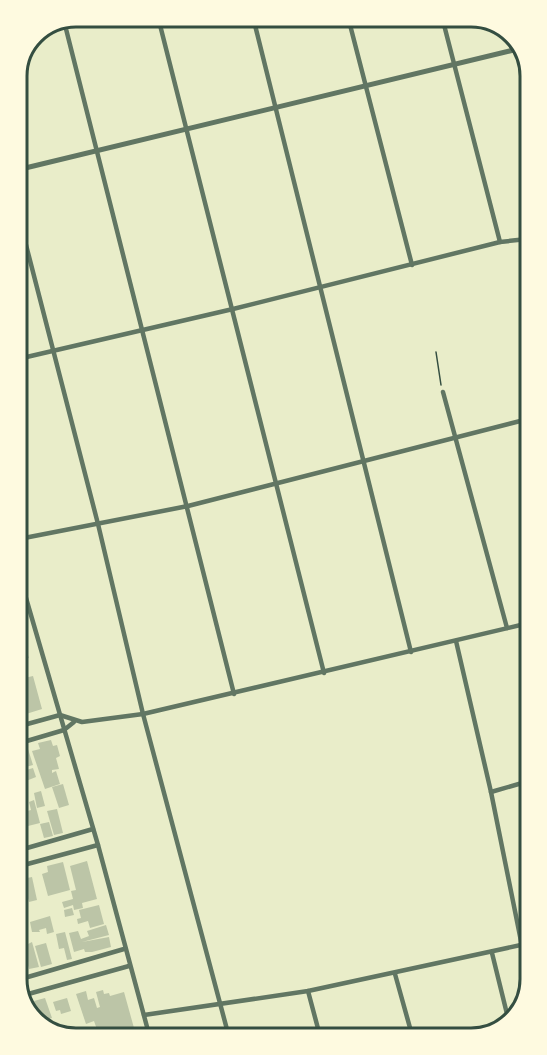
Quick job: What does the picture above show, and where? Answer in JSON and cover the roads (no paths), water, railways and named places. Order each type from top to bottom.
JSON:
[{"type":"street","points":[[161,27],[324,673]]},
{"type":"street","points":[[256,27],[411,652]]},
{"type":"street","points":[[350,27],[412,265]]},
{"type":"street","points":[[444,27],[500,242]]},
{"type":"street","points":[[66,28],[234,694]]},
{"type":"street","points":[[27,167],[512,51]]},
{"type":"street","points":[[27,357],[233,309],[500,242],[520,240]]},
{"type":"street","points":[[27,249],[98,524],[143,714],[227,1028]]},
{"type":"street","points":[[443,392],[507,628]]},
{"type":"street","points":[[27,538],[188,506],[520,421]]},
{"type":"street","points":[[27,602],[98,845],[124,949],[147,1028]]},
{"type":"street","points":[[27,740],[64,730],[74,722],[143,714],[324,673],[520,624]]},
{"type":"street","points":[[456,641],[491,792],[520,936]]},
{"type":"street","points":[[27,724],[60,715],[74,722]]},
{"type":"street","points":[[491,792],[520,784]]},
{"type":"street","points":[[27,848],[93,829]]},
{"type":"street","points":[[27,864],[98,845]]},
{"type":"street","points":[[144,1015],[308,991],[520,946]]},
{"type":"street","points":[[27,977],[124,949]]},
{"type":"street","points":[[492,953],[507,1013]]},
{"type":"street","points":[[30,994],[129,966]]},
{"type":"street","points":[[395,974],[410,1028]]},
{"type":"street","points":[[308,991],[318,1028]]}]
